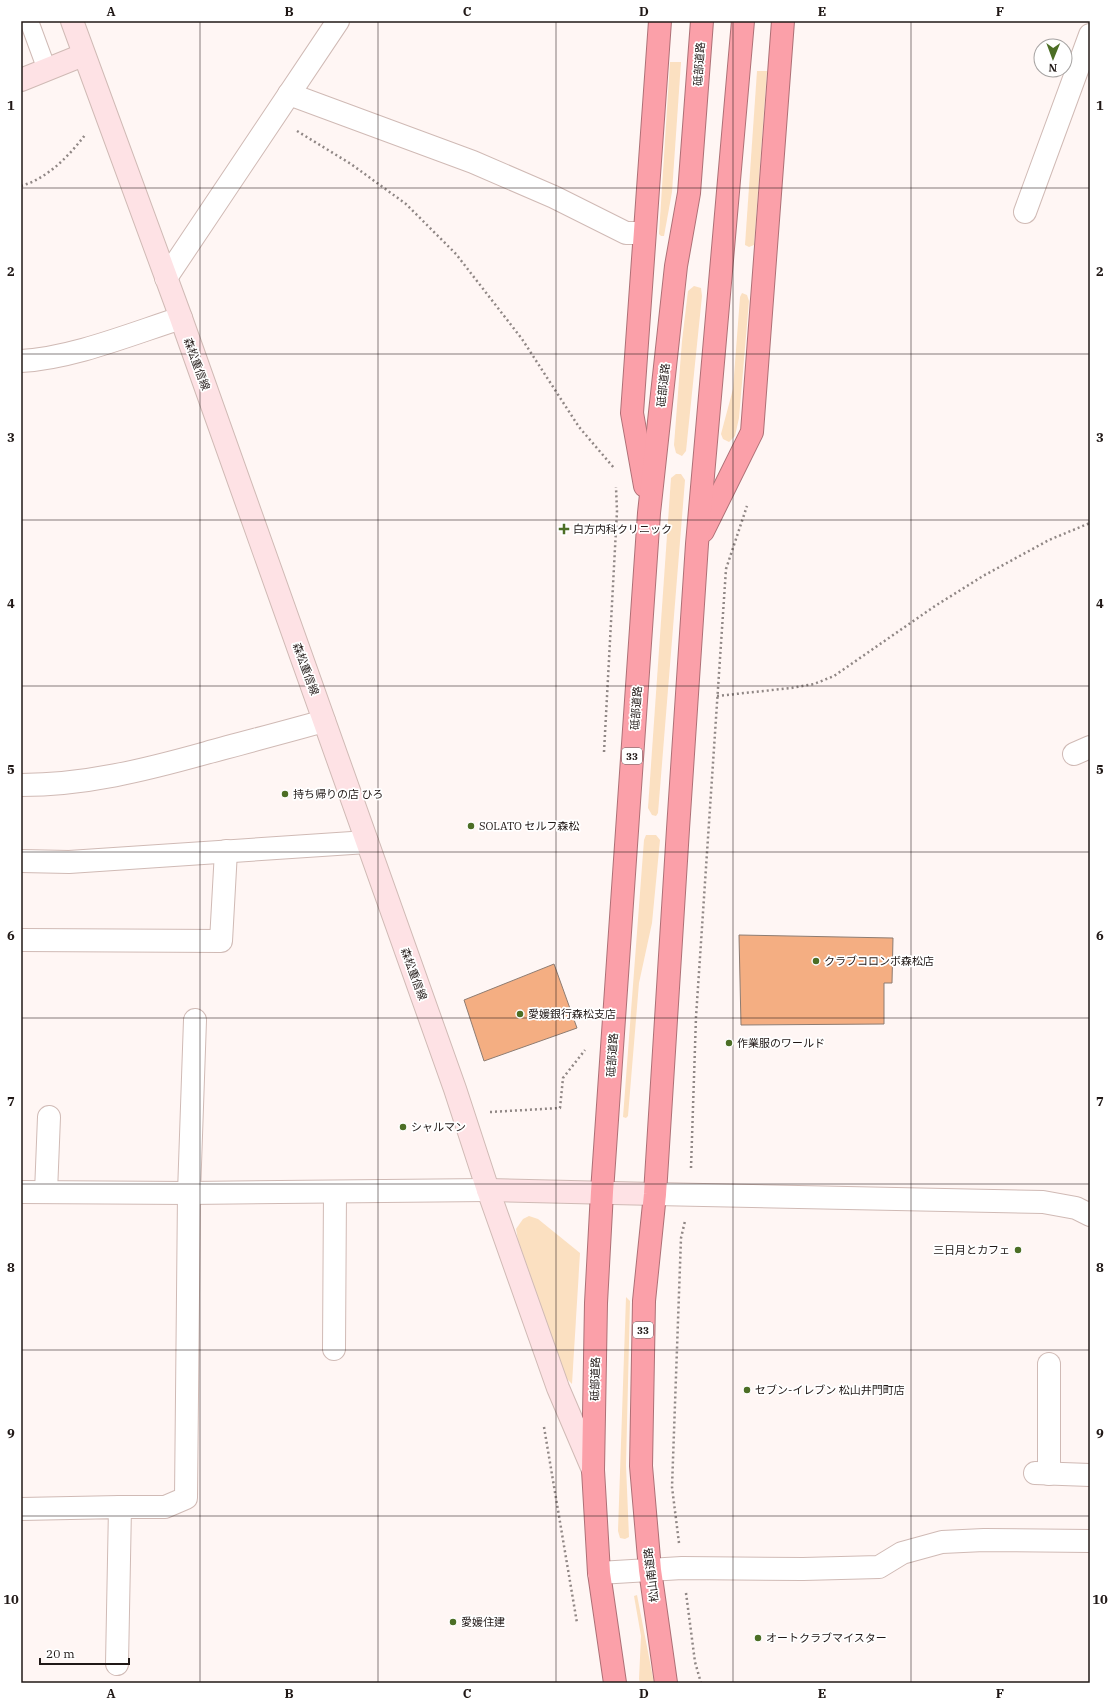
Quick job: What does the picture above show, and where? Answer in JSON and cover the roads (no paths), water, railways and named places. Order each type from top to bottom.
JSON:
[{"type":"highway","points":[[649,513],[632,413],[660,21]]},
{"type":"highway","name":"砥部道路","points":[[593,1470],[596,1303],[602,1192],[649,513],[676,266],[689,193],[702,21]]},
{"type":"highway","name":"33","points":[[655,1194],[697,544],[743,21]]},
{"type":"highway","points":[[697,544],[752,432],[783,21]]},
{"type":"highway","name":"松山南道路","points":[[655,1194],[644,1301],[641,1466],[650,1570],[666,1683]]},
{"type":"highway","name":"33","points":[[593,1470],[599,1573],[615,1683]]},
{"type":"main road","name":"森松重信線","points":[[72,21],[83,55],[181,318],[455,1088],[488,1190],[558,1388],[593,1470]]},
{"type":"main road","points":[[21,80],[83,55]]},
{"type":"main road","points":[[488,1190],[655,1194]]},
{"type":"street","points":[[166,278],[338,21]]},
{"type":"street","points":[[1025,212],[1090,35]]},
{"type":"street","points":[[289,94],[473,162],[554,197],[626,233],[644,233]]},
{"type":"street","points":[[21,361],[36,360],[67,354],[181,318]]},
{"type":"street","points":[[21,785],[47,785],[96,780],[150,768],[324,721]]},
{"type":"street","points":[[21,861],[69,862],[367,842]]},
{"type":"street","points":[[21,940],[221,941],[226,851]]},
{"type":"street","points":[[21,1509],[165,1507],[186,1498],[190,1193],[195,1020]]},
{"type":"street","points":[[46,1192],[49,1117]]},
{"type":"street","points":[[21,1192],[190,1193],[488,1190]]},
{"type":"street","points":[[334,1349],[335,1192]]},
{"type":"street","points":[[655,1194],[1044,1202],[1076,1208],[1090,1215]]},
{"type":"street","points":[[1049,1364],[1042,1474],[1090,1475]]},
{"type":"street","points":[[117,1664],[120,1507]]},
{"type":"street","points":[[599,1573],[682,1568],[803,1569],[879,1567],[902,1553],[942,1542],[984,1540],[1090,1541]]},
{"type":"lane","points":[[29,21],[47,70]]},
{"type":"place","name":"白方内科クリニック","points":[[564,529]]},
{"type":"place","name":"持ち帰りの店 ひろ","points":[[285,794]]},
{"type":"place","name":"SOLATO セルフ森松","points":[[471,826]]},
{"type":"place","name":"クラブコロンボ森松店","points":[[816,961]]},
{"type":"place","name":"愛媛銀行森松支店","points":[[520,1014]]},
{"type":"place","name":"作業服のワールド","points":[[729,1043]]},
{"type":"place","name":"シャルマン","points":[[403,1127]]},
{"type":"place","name":"三日月とカフェ","points":[[1018,1250]]},
{"type":"place","name":"セブン-イレブン 松山井門町店","points":[[747,1390]]},
{"type":"place","name":"愛媛住建","points":[[453,1622]]},
{"type":"place","name":"オートクラブマイスター","points":[[758,1638]]}]
